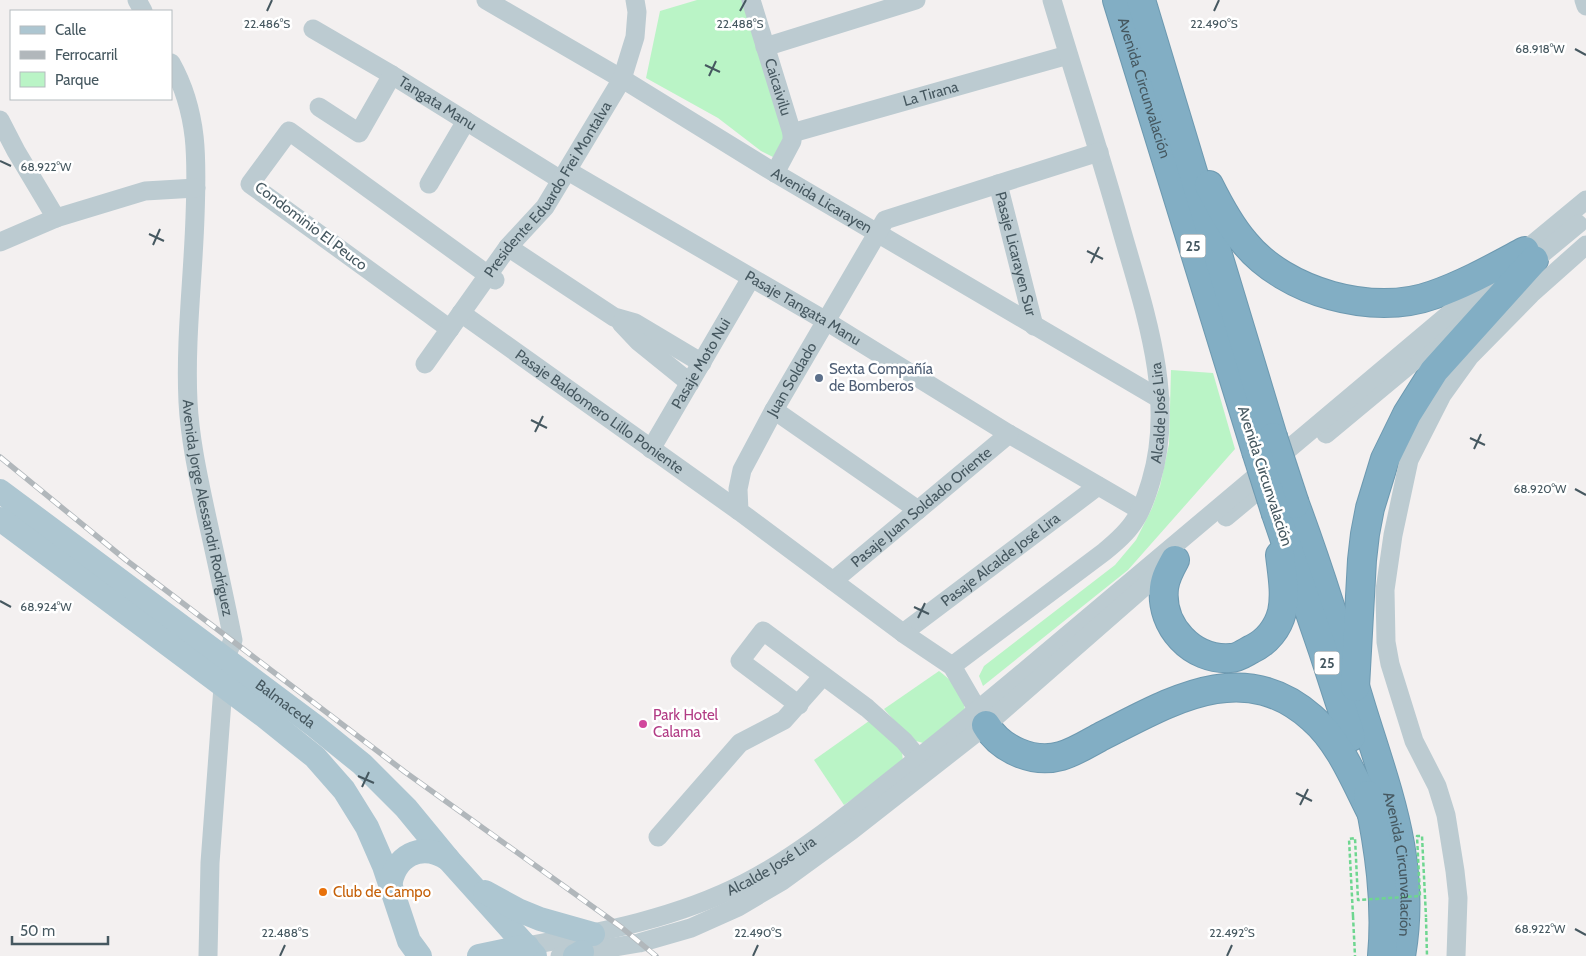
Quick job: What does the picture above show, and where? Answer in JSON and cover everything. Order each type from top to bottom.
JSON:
[{"type":"highway","name":"Avenida Circunvalación","points":[[1117,0],[1265,444]]},
{"type":"highway","name":"Avenida Circunvalación","points":[[1141,0],[1183,139],[1282,510],[1368,792],[1383,897],[1382,956]]},
{"type":"highway","points":[[1183,139],[1222,209],[1245,243],[1277,270],[1315,290],[1364,302],[1381,303],[1415,300],[1432,296],[1529,256]]},
{"type":"highway","points":[[1355,686],[1361,569],[1365,534],[1370,508],[1385,459],[1407,414],[1434,371],[1529,256]]},
{"type":"highway","name":"Avenida Circunvalación","points":[[1282,510],[1316,563],[1397,824],[1402,852],[1406,904],[1401,956]]},
{"type":"highway","points":[[982,718],[998,735],[1018,744],[1033,747],[1054,745],[1151,702],[1262,644],[1274,631],[1282,613],[1282,510]]},
{"type":"highway","points":[[1175,560],[1167,576],[1164,598],[1168,619],[1173,628],[1179,637],[1196,650],[1215,657],[1233,658]]},
{"type":"highway","points":[[982,718],[991,734],[998,741],[1017,752],[1038,758],[1060,757],[1165,704],[1193,693],[1230,687],[1260,690],[1288,701],[1312,718],[1322,728],[1340,752],[1372,814]]},
{"type":"main road","name":"Balmaceda","points":[[0,491],[331,738],[362,764],[406,808],[448,859],[531,951]]},
{"type":"main road","name":"Balmaceda","points":[[0,519],[299,743],[315,757],[348,796],[367,827],[376,846],[412,951]]},
{"type":"main road","points":[[390,887],[397,865],[409,855],[424,851],[432,852],[448,859]]},
{"type":"main road","points":[[473,886],[518,910],[540,919],[578,949]]},
{"type":"main road","points":[[478,956],[531,951]]},
{"type":"street","name":"Avenida Licarayen","points":[[486,0],[622,78],[775,173],[1160,399]]},
{"type":"street","name":"Presidente Eduardo Frei Montalva","points":[[425,364],[461,313],[491,277],[508,247],[545,207],[622,78],[635,37],[638,12],[635,0]]},
{"type":"street","name":"Caicaivilu","points":[[750,0],[792,133],[792,141],[775,173]]},
{"type":"street","points":[[765,48],[861,8],[916,0]]},
{"type":"street","name":"Alcalde José Lira","points":[[952,666],[1115,543],[1126,532],[1140,510],[1148,491],[1156,462],[1160,399],[1148,326],[1099,152],[1052,0]]},
{"type":"street","points":[[1584,0],[1586,6]]},
{"type":"street","name":"Tangata Manu","points":[[313,29],[466,121],[565,176]]},
{"type":"street","name":"La Tirana","points":[[792,133],[1068,55]]},
{"type":"street","name":"Avenida Jorge Alessandri Rodríguez","points":[[172,65],[180,78],[194,126],[196,188],[194,274],[188,360],[188,404],[200,487],[233,640],[226,659],[223,686],[210,863],[208,956]]},
{"type":"street","points":[[319,107],[359,133],[392,75]]},
{"type":"street","points":[[0,120],[56,218]]},
{"type":"street","points":[[428,184],[466,121]]},
{"type":"street","name":"Condominio El Peuco","points":[[450,329],[250,184],[289,131],[491,277]]},
{"type":"street","name":"Juan Soldado","points":[[739,511],[738,489],[742,470],[774,410],[885,220],[1099,152]]},
{"type":"street","name":"Pasaje Tangata Manu","points":[[565,176],[826,321],[1009,434],[1140,510]]},
{"type":"street","name":"Pasaje Licarayen Sur","points":[[998,184],[1034,326]]},
{"type":"street","points":[[0,242],[56,218],[145,191],[196,188]]},
{"type":"street","name":"Alcalde José Lira","points":[[531,951],[639,943],[667,936],[715,918],[753,899],[788,877],[844,835],[982,718],[1175,560],[1529,256],[1586,200]]},
{"type":"street","name":"Alcalde José Lira","points":[[578,949],[655,918],[700,903],[764,873],[784,861],[847,815],[918,759],[982,718],[1242,486],[1529,256],[1586,217]]},
{"type":"street","points":[[1456,956],[1458,898],[1446,815],[1437,786],[1414,741],[1387,649],[1385,590],[1393,535],[1409,460],[1442,395],[1470,356],[1531,294],[1586,245]]},
{"type":"street","points":[[508,247],[614,317],[638,341],[690,382]]},
{"type":"street","name":"Pasaje Moto Nui","points":[[652,449],[751,278]]},
{"type":"street","name":"Pasaje Baldomero Lillo Poniente","points":[[461,313],[739,511]]},
{"type":"street","points":[[614,317],[635,323],[702,363]]},
{"type":"street","points":[[774,410],[918,510]]},
{"type":"street","name":"Pasaje Juan Soldado Oriente","points":[[833,581],[1009,434]]},
{"type":"street","name":"Pasaje Alcalde José Lira","points":[[903,633],[1098,486]]},
{"type":"street","points":[[739,511],[903,633],[952,666],[982,718]]},
{"type":"street","points":[[799,706],[740,661],[763,631],[867,708],[904,740],[918,759]]},
{"type":"street","points":[[658,837],[740,743],[784,720],[799,706],[823,676]]},
{"type":"path","points":[[1354,956],[1349,839],[1355,838],[1358,900],[1420,896],[1417,836],[1422,836],[1427,956]]},
{"type":"green space","points":[[697,0],[742,0],[787,136],[773,157],[761,151],[718,118],[646,78],[660,11]]},
{"type":"green space","points":[[1171,370],[1213,373],[1235,449],[1128,570],[983,686],[979,676],[984,666],[1115,565],[1136,540],[1152,508],[1160,486],[1169,444]]},
{"type":"green space","points":[[939,671],[958,690],[963,700],[966,715],[927,744],[912,740],[884,709]]},
{"type":"green space","points":[[869,721],[902,749],[903,764],[844,805],[814,760]]},
{"type":"railway","points":[[0,457],[126,560],[405,772],[621,927],[656,956]]},
{"type":"place","name":"Sexta Compañía de Bomberos","points":[[819,378]]},
{"type":"place","name":"Park Hotel Calama","points":[[643,724]]},
{"type":"place","name":"Club de Campo","points":[[323,892]]}]
